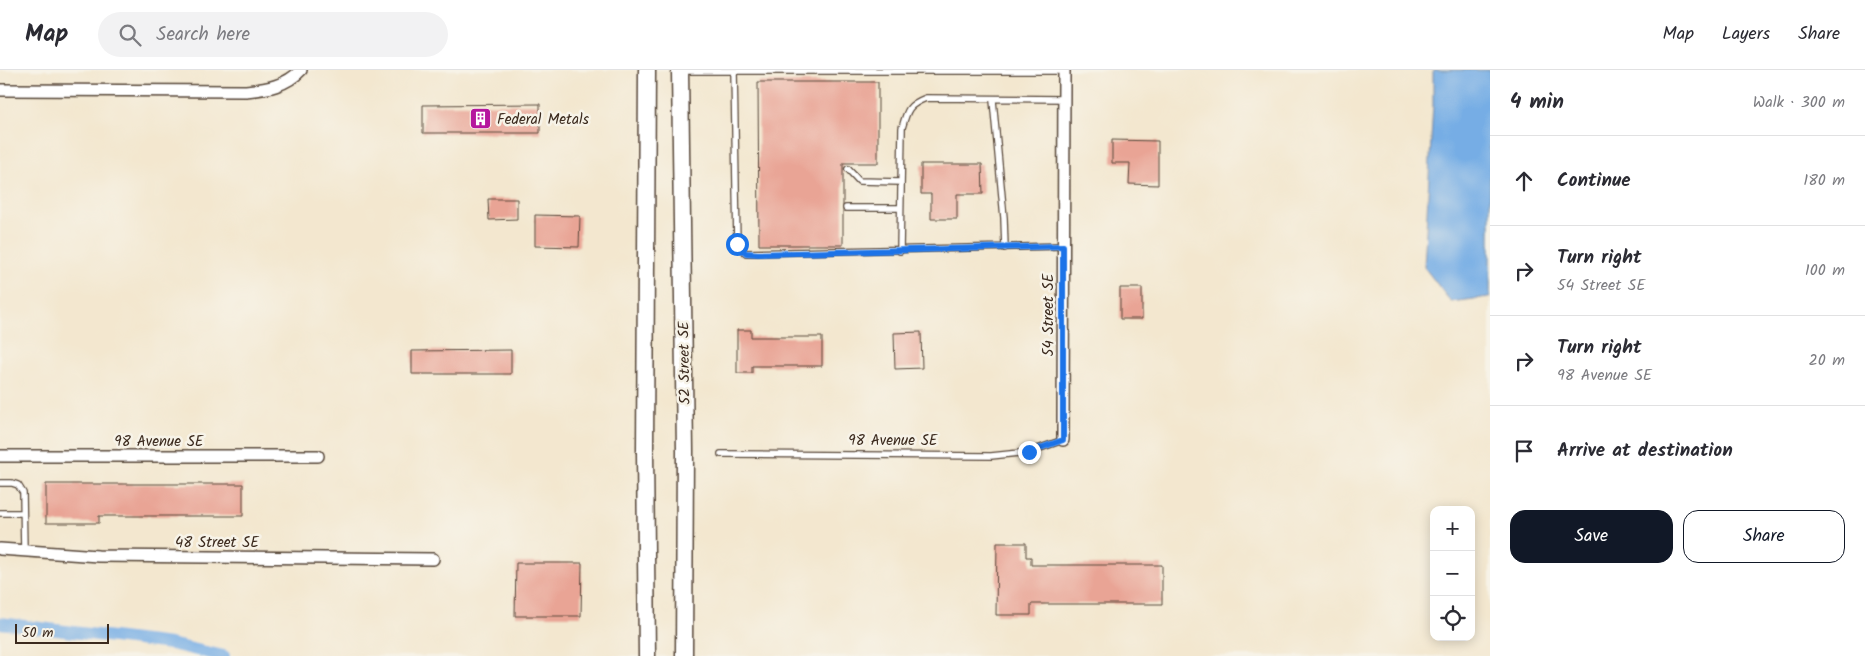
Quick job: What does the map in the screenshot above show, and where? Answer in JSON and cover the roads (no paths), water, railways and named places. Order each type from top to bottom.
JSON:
[{"type":"main road","points":[[647,70],[645,451],[648,656]]},
{"type":"main road","name":"52 Street SE","points":[[680,70],[685,451],[684,656]]},
{"type":"street","points":[[0,90],[246,91],[268,89],[282,84],[301,70]]},
{"type":"street","name":"54 Street SE","points":[[1063,440],[1064,70]]},
{"type":"street","name":"98 Avenue SE","points":[[0,456],[318,456]]},
{"type":"street","name":"48 Street SE","points":[[0,549],[98,556],[433,558]]},
{"type":"lane","points":[[680,70],[1064,70]]},
{"type":"lane","points":[[734,70],[737,244],[746,253],[1063,246]]},
{"type":"lane","points":[[900,251],[902,128],[906,110],[914,102],[926,98],[994,100],[1064,99]]},
{"type":"lane","points":[[994,100],[1005,248]]},
{"type":"lane","points":[[848,169],[858,181],[900,182]]},
{"type":"lane","points":[[846,208],[900,208]]},
{"type":"lane","name":"98 Avenue SE","points":[[721,454],[991,456],[1029,452],[1063,440]]},
{"type":"lane","points":[[0,484],[12,483],[18,485],[23,493],[24,551]]},
{"type":"lane","points":[[0,513],[23,513]]},
{"type":"water","points":[[1433,70],[1490,70],[1490,297],[1451,302],[1424,267],[1433,104]]},
{"type":"waterway","points":[[0,623],[170,644],[224,656]]},
{"type":"place","name":"Federal Metals","points":[[481,119]]}]
